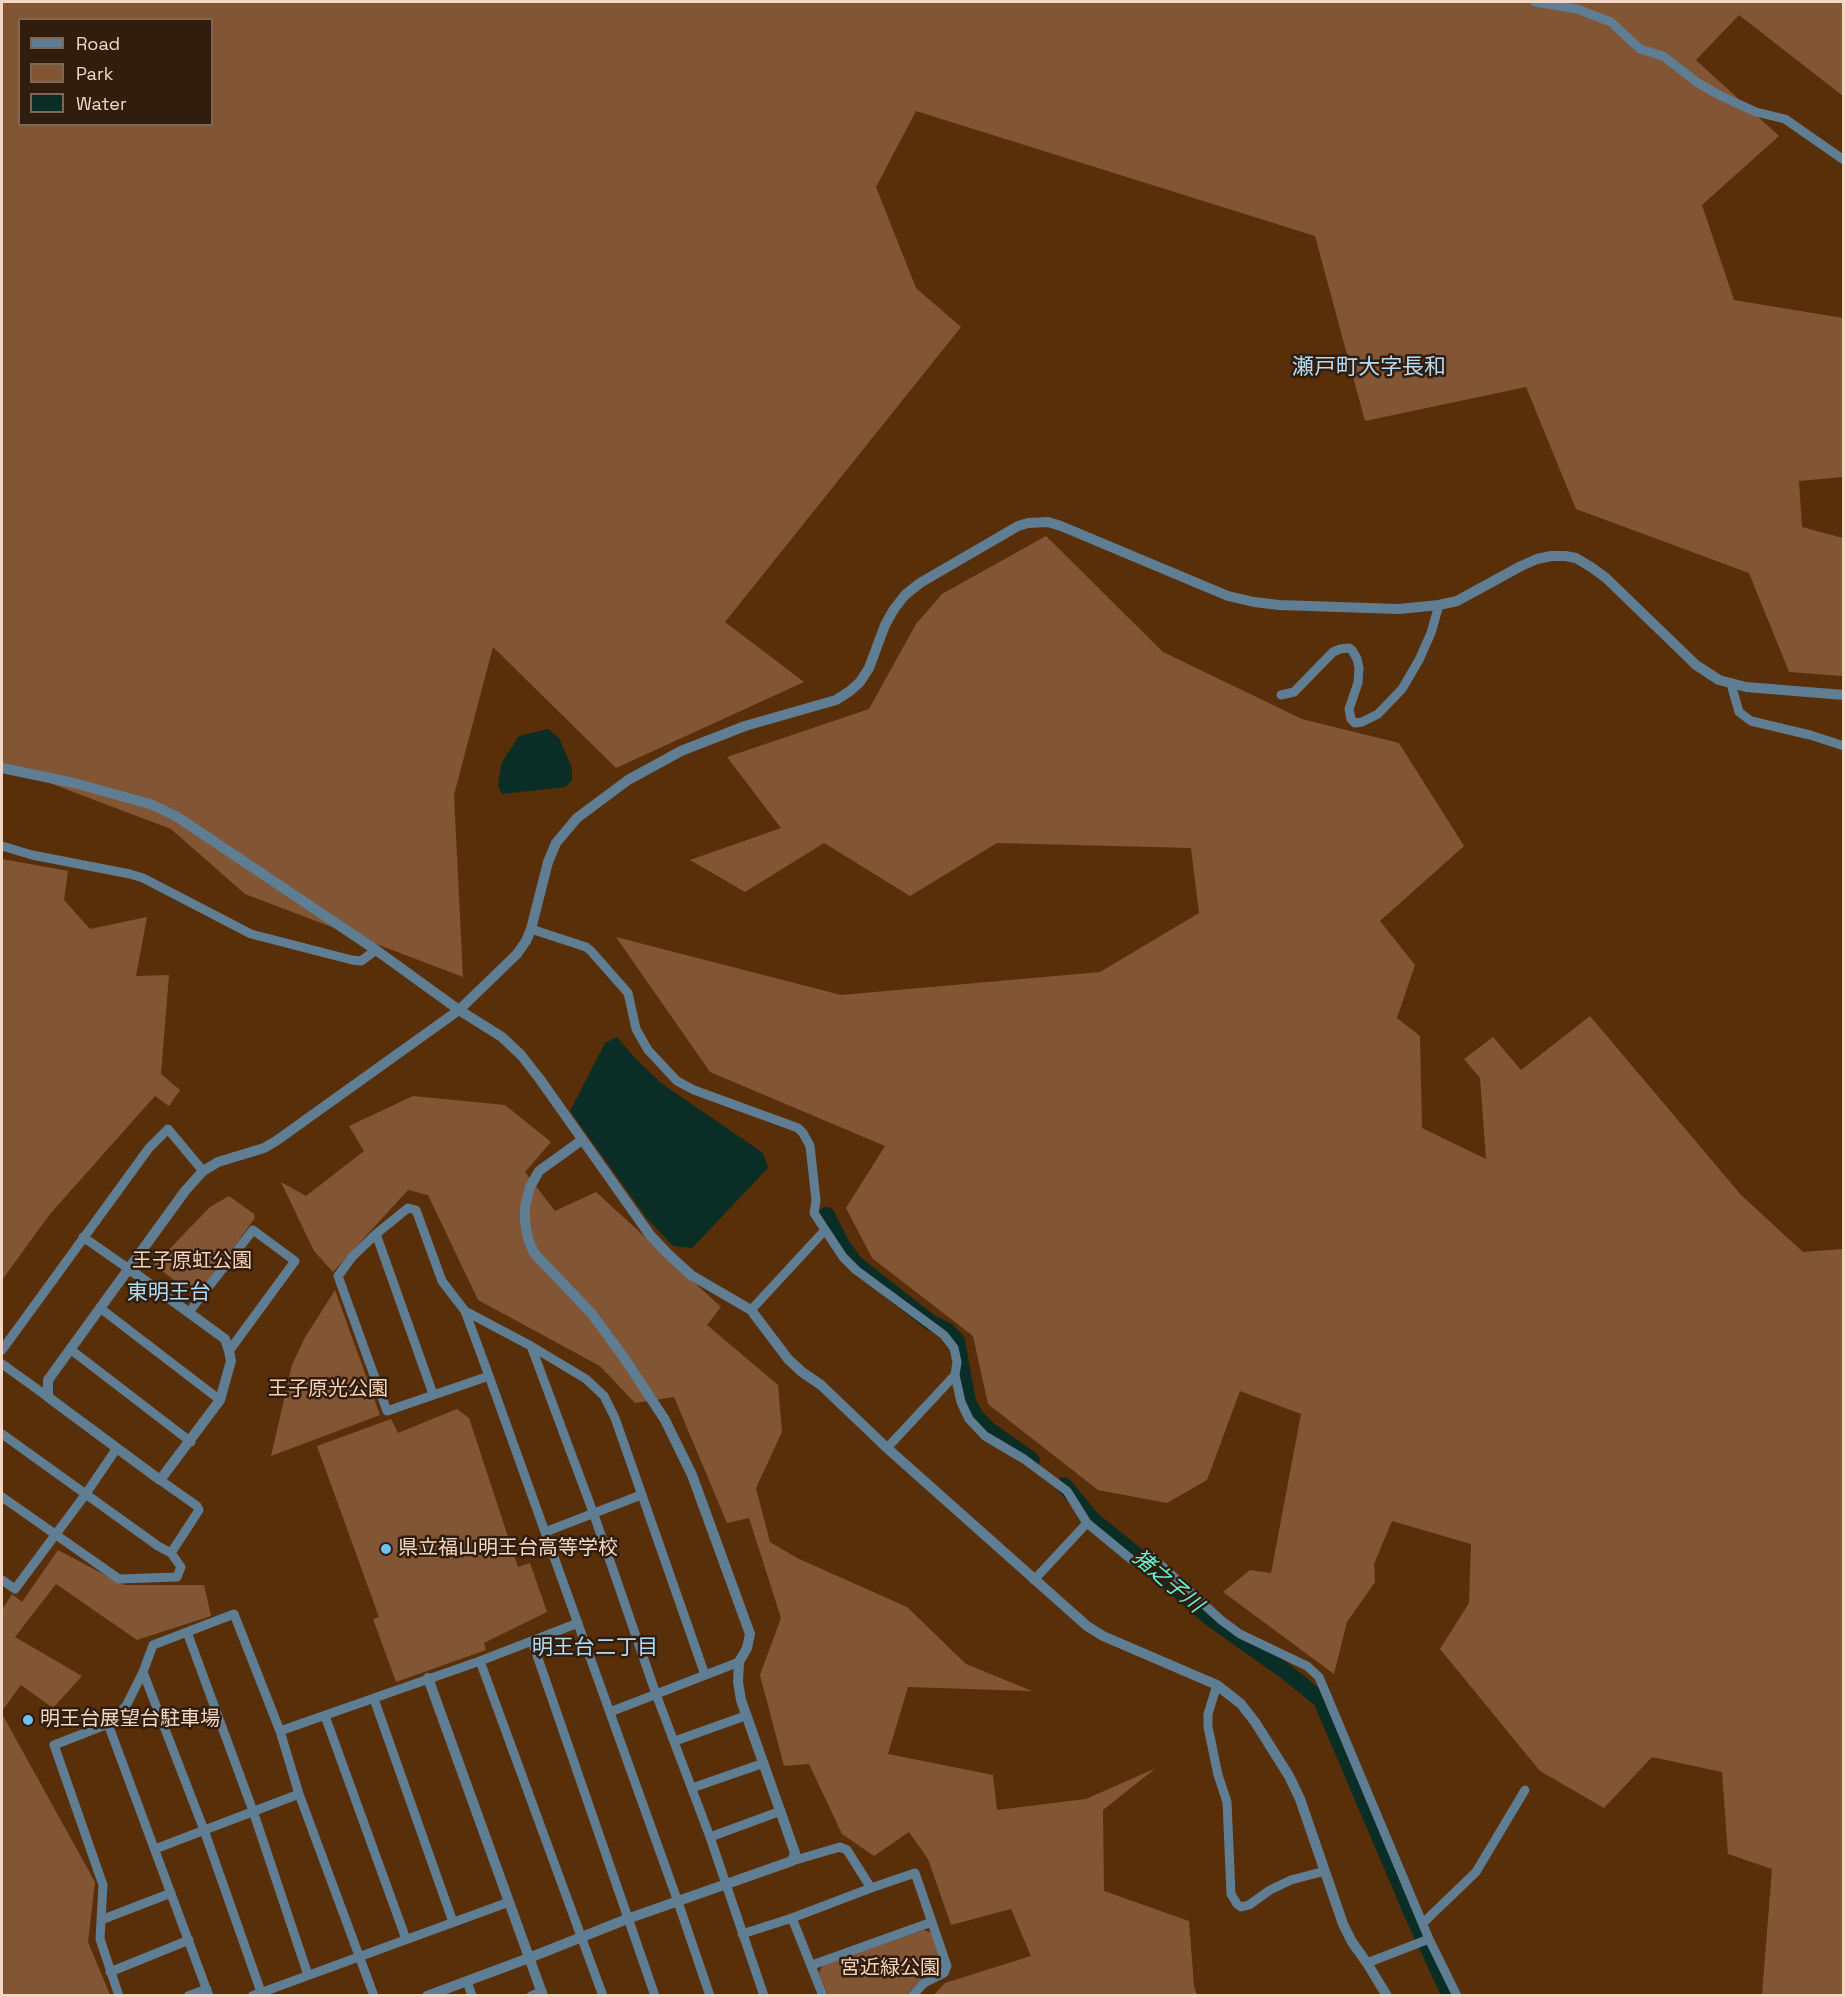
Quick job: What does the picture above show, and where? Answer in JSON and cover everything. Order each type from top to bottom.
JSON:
[{"type":"street","points":[[1535,2],[1577,9],[1611,22],[1640,49],[1663,56],[1698,83],[1719,95],[1756,112],[1785,119],[1844,160]]},
{"type":"street","points":[[48,1397],[48,1380],[185,1191],[202,1171],[218,1162],[264,1148],[276,1141],[459,1010],[517,954],[531,928],[548,862],[556,843],[577,818],[628,780],[681,751],[745,726],[836,700],[850,691],[860,682],[869,668],[885,625],[905,595],[920,583],[1018,526],[1048,522],[1228,596],[1279,605],[1399,609],[1439,605],[1456,601],[1537,559],[1551,556],[1576,558],[1606,578],[1696,664],[1713,677],[1746,687],[1844,695]]},
{"type":"street","points":[[1281,695],[1294,692],[1333,652],[1349,648],[1358,659],[1359,668],[1358,683],[1349,709],[1351,719],[1355,723],[1362,722],[1378,714],[1402,689],[1419,660],[1431,633],[1439,605]]},
{"type":"street","points":[[1731,684],[1738,712],[1751,722],[1810,735],[1844,746]]},
{"type":"street","points":[[2,771],[85,786],[150,804],[176,816],[502,1037],[539,1078],[650,1235],[691,1275],[751,1310],[788,1359],[821,1385],[886,1448],[1087,1626],[1103,1636],[1217,1685],[1241,1704],[1255,1722],[1300,1799],[1343,1924],[1352,1942],[1387,1995]]},
{"type":"street","points":[[2,846],[32,855],[142,878],[251,934],[362,961],[376,950]]},
{"type":"street","points":[[531,928],[586,947],[591,951],[628,993],[636,1029],[648,1050],[677,1081],[694,1090],[798,1128],[810,1146],[816,1200],[814,1213],[843,1257],[856,1270],[944,1335],[954,1348],[957,1362],[955,1375],[961,1402],[969,1419],[985,1436],[1024,1459],[1067,1491],[1087,1523],[1132,1560],[1152,1557],[1221,1620],[1240,1634],[1307,1666],[1318,1677],[1423,1923],[1428,1940],[1457,1995]]},
{"type":"street","points":[[2,1350],[149,1148],[168,1129],[202,1171]]},
{"type":"street","points":[[582,1140],[539,1171],[530,1187],[525,1207],[528,1239],[534,1253],[592,1314],[627,1362],[665,1420],[692,1475],[750,1635],[747,1648],[739,1662],[738,1682],[745,1716],[795,1853],[792,1861]]},
{"type":"street","points":[[489,1376],[387,1411],[338,1276],[352,1257],[408,1208],[416,1210],[442,1281],[465,1311],[489,1376],[678,1902],[710,1995]]},
{"type":"street","points":[[189,1312],[253,1230],[295,1261],[229,1352]]},
{"type":"street","points":[[751,1310],[825,1230]]},
{"type":"street","points":[[376,1234],[433,1394]]},
{"type":"street","points":[[83,1237],[225,1339],[231,1361],[220,1400],[160,1480]]},
{"type":"street","points":[[100,1308],[220,1400]]},
{"type":"street","points":[[465,1311],[531,1346],[586,1380],[604,1396],[615,1418],[705,1675]]},
{"type":"street","points":[[531,1346],[710,1837],[764,1995]]},
{"type":"street","points":[[70,1349],[190,1442]]},
{"type":"street","points":[[2,1364],[197,1506],[199,1510],[171,1553]]},
{"type":"street","points":[[886,1448],[955,1375]]},
{"type":"street","points":[[2,1434],[85,1495],[171,1553],[181,1567],[177,1577],[119,1579],[2,1497]]},
{"type":"street","points":[[2,1580],[15,1589],[117,1448]]},
{"type":"street","points":[[545,1532],[642,1495]]},
{"type":"street","points":[[1034,1580],[1087,1523]]},
{"type":"street","points":[[118,1995],[100,1939],[103,1885],[54,1745],[108,1724],[126,1706],[153,1645],[234,1614],[280,1731],[299,1794],[374,1995]]},
{"type":"street","points":[[280,1731],[480,1661],[578,1623]]},
{"type":"street","points":[[187,1632],[253,1812],[308,1975]]},
{"type":"street","points":[[532,1641],[655,1995]]},
{"type":"street","points":[[480,1661],[603,1995]]},
{"type":"street","points":[[609,1712],[739,1662]]},
{"type":"street","points":[[143,1672],[204,1830],[257,1994],[509,1902]]},
{"type":"street","points":[[428,1678],[542,1993],[531,1995]]},
{"type":"street","points":[[1217,1685],[1208,1714],[1208,1727],[1218,1775],[1227,1802],[1231,1894],[1241,1907],[1249,1905],[1270,1890],[1291,1880],[1325,1871]]},
{"type":"street","points":[[374,1699],[453,1922]]},
{"type":"street","points":[[325,1716],[406,1939]]},
{"type":"street","points":[[675,1742],[745,1716]]},
{"type":"street","points":[[108,1724],[208,1992],[188,1995]]},
{"type":"street","points":[[692,1788],[764,1763]]},
{"type":"street","points":[[1423,1923],[1476,1872],[1524,1790]]},
{"type":"street","points":[[155,1849],[299,1794]]},
{"type":"street","points":[[710,1837],[781,1811]]},
{"type":"street","points":[[428,1995],[627,1919],[792,1861],[840,1847],[847,1850],[871,1888]]},
{"type":"street","points":[[742,1934],[915,1873],[947,1966],[944,1973],[924,1983],[912,1995]]},
{"type":"street","points":[[101,1920],[171,1893]]},
{"type":"street","points":[[792,1918],[823,1995]]},
{"type":"street","points":[[812,1965],[932,1922]]},
{"type":"street","points":[[110,1972],[189,1940]]},
{"type":"street","points":[[1367,1963],[1428,1940]]},
{"type":"street","points":[[467,1981],[472,1995]]},
{"type":"green space","points":[[2,2],[1843,2],[1843,96],[1739,15],[1696,60],[1779,136],[1702,205],[1734,300],[1843,318],[1843,477],[1799,481],[1802,527],[1843,538],[1843,676],[1789,672],[1749,573],[1576,509],[1526,387],[1365,421],[1315,236],[916,111],[876,187],[916,288],[961,327],[725,622],[804,682],[616,768],[493,647],[454,795],[463,977],[245,894],[171,829],[2,765]]},
{"type":"green space","points":[[1046,536],[1163,652],[1302,719],[1399,743],[1464,846],[1380,921],[1415,965],[1397,1018],[1420,1036],[1422,1128],[1486,1159],[1480,1078],[1464,1059],[1493,1037],[1521,1070],[1590,1016],[1741,1195],[1803,1252],[1843,1249],[1843,1995],[1762,1995],[1772,1869],[1728,1854],[1722,1772],[1652,1757],[1604,1808],[1540,1771],[1440,1649],[1469,1603],[1471,1544],[1392,1521],[1374,1564],[1375,1582],[1347,1622],[1334,1674],[1223,1592],[1250,1570],[1271,1573],[1301,1414],[1240,1391],[1207,1480],[1167,1503],[1098,1490],[988,1404],[973,1336],[872,1258],[846,1208],[885,1146],[710,1072],[616,937],[841,995],[1100,972],[1199,913],[1191,848],[997,843],[910,896],[824,843],[745,892],[690,860],[781,828],[727,757],[869,709],[916,624],[942,594]]},
{"type":"green space","points":[[2,859],[68,871],[64,900],[90,929],[147,917],[136,976],[169,975],[161,1074],[180,1090],[169,1106],[155,1096],[50,1214],[2,1280]]},
{"type":"green space","points":[[413,1096],[505,1105],[551,1142],[525,1172],[555,1211],[596,1192],[721,1307],[707,1325],[778,1385],[782,1432],[756,1488],[770,1542],[797,1558],[907,1607],[966,1664],[1032,1691],[908,1687],[888,1754],[993,1775],[997,1810],[1086,1799],[1156,1768],[1103,1810],[1104,1891],[1189,1921],[1194,1986],[1197,1995],[934,1995],[945,1983],[1031,1956],[1011,1909],[951,1925],[928,1859],[909,1832],[874,1856],[842,1834],[809,1764],[784,1766],[760,1675],[781,1618],[749,1518],[727,1523],[674,1397],[635,1403],[600,1366],[478,1300],[428,1195],[408,1190],[333,1272],[314,1251],[281,1182],[306,1196],[364,1151],[349,1126]]},
{"type":"green space","name":"王子原虹公園","points":[[229,1196],[254,1214],[255,1218],[197,1297],[154,1265],[210,1207]]},
{"type":"green space","name":"王子原光公園","points":[[335,1290],[380,1415],[271,1456],[292,1365],[304,1339]]},
{"type":"green space","points":[[457,1409],[469,1418],[518,1567],[530,1563],[547,1612],[484,1643],[486,1650],[396,1682],[373,1619],[379,1617],[317,1446],[391,1419],[398,1433]]},
{"type":"green space","points":[[58,1550],[124,1585],[204,1585],[211,1616],[137,1640],[56,1584],[15,1637],[82,1676],[53,1708],[21,1685],[2,1711],[2,1610],[12,1594],[22,1602]]},
{"type":"green space","points":[[2,1714],[95,1882],[88,1942],[110,1995],[2,1995]]},
{"type":"green space","name":"宮近緑公園","points":[[924,1930],[932,1933],[943,1963],[939,1972],[923,1978],[906,1995],[828,1995],[819,1973],[823,1965]]},
{"type":"water","points":[[548,729],[559,738],[572,768],[572,780],[566,787],[502,794],[498,785],[501,766],[519,736]]},
{"type":"water","points":[[617,1037],[661,1083],[763,1153],[768,1168],[692,1248],[673,1246],[646,1217],[570,1111],[605,1043]]},
{"type":"waterway","name":"猪之子川","points":[[827,1215],[842,1245],[855,1263],[930,1322],[948,1331],[957,1341],[968,1402],[976,1417],[988,1429],[1032,1460]]},
{"type":"waterway","name":"猪之子川","points":[[1064,1485],[1093,1520],[1210,1618],[1285,1671],[1321,1700],[1413,1916],[1450,1996]]},
{"type":"place","name":"県立福山明王台高等学校","points":[[386,1549]]},
{"type":"place","name":"明王台展望台駐車場","points":[[28,1720]]},
{"type":"district","name":"瀬戸町大字長和","points":[[1369,368]]},
{"type":"district","name":"東明王台","points":[[169,1293]]},
{"type":"district","name":"明王台二丁目","points":[[595,1648]]}]
